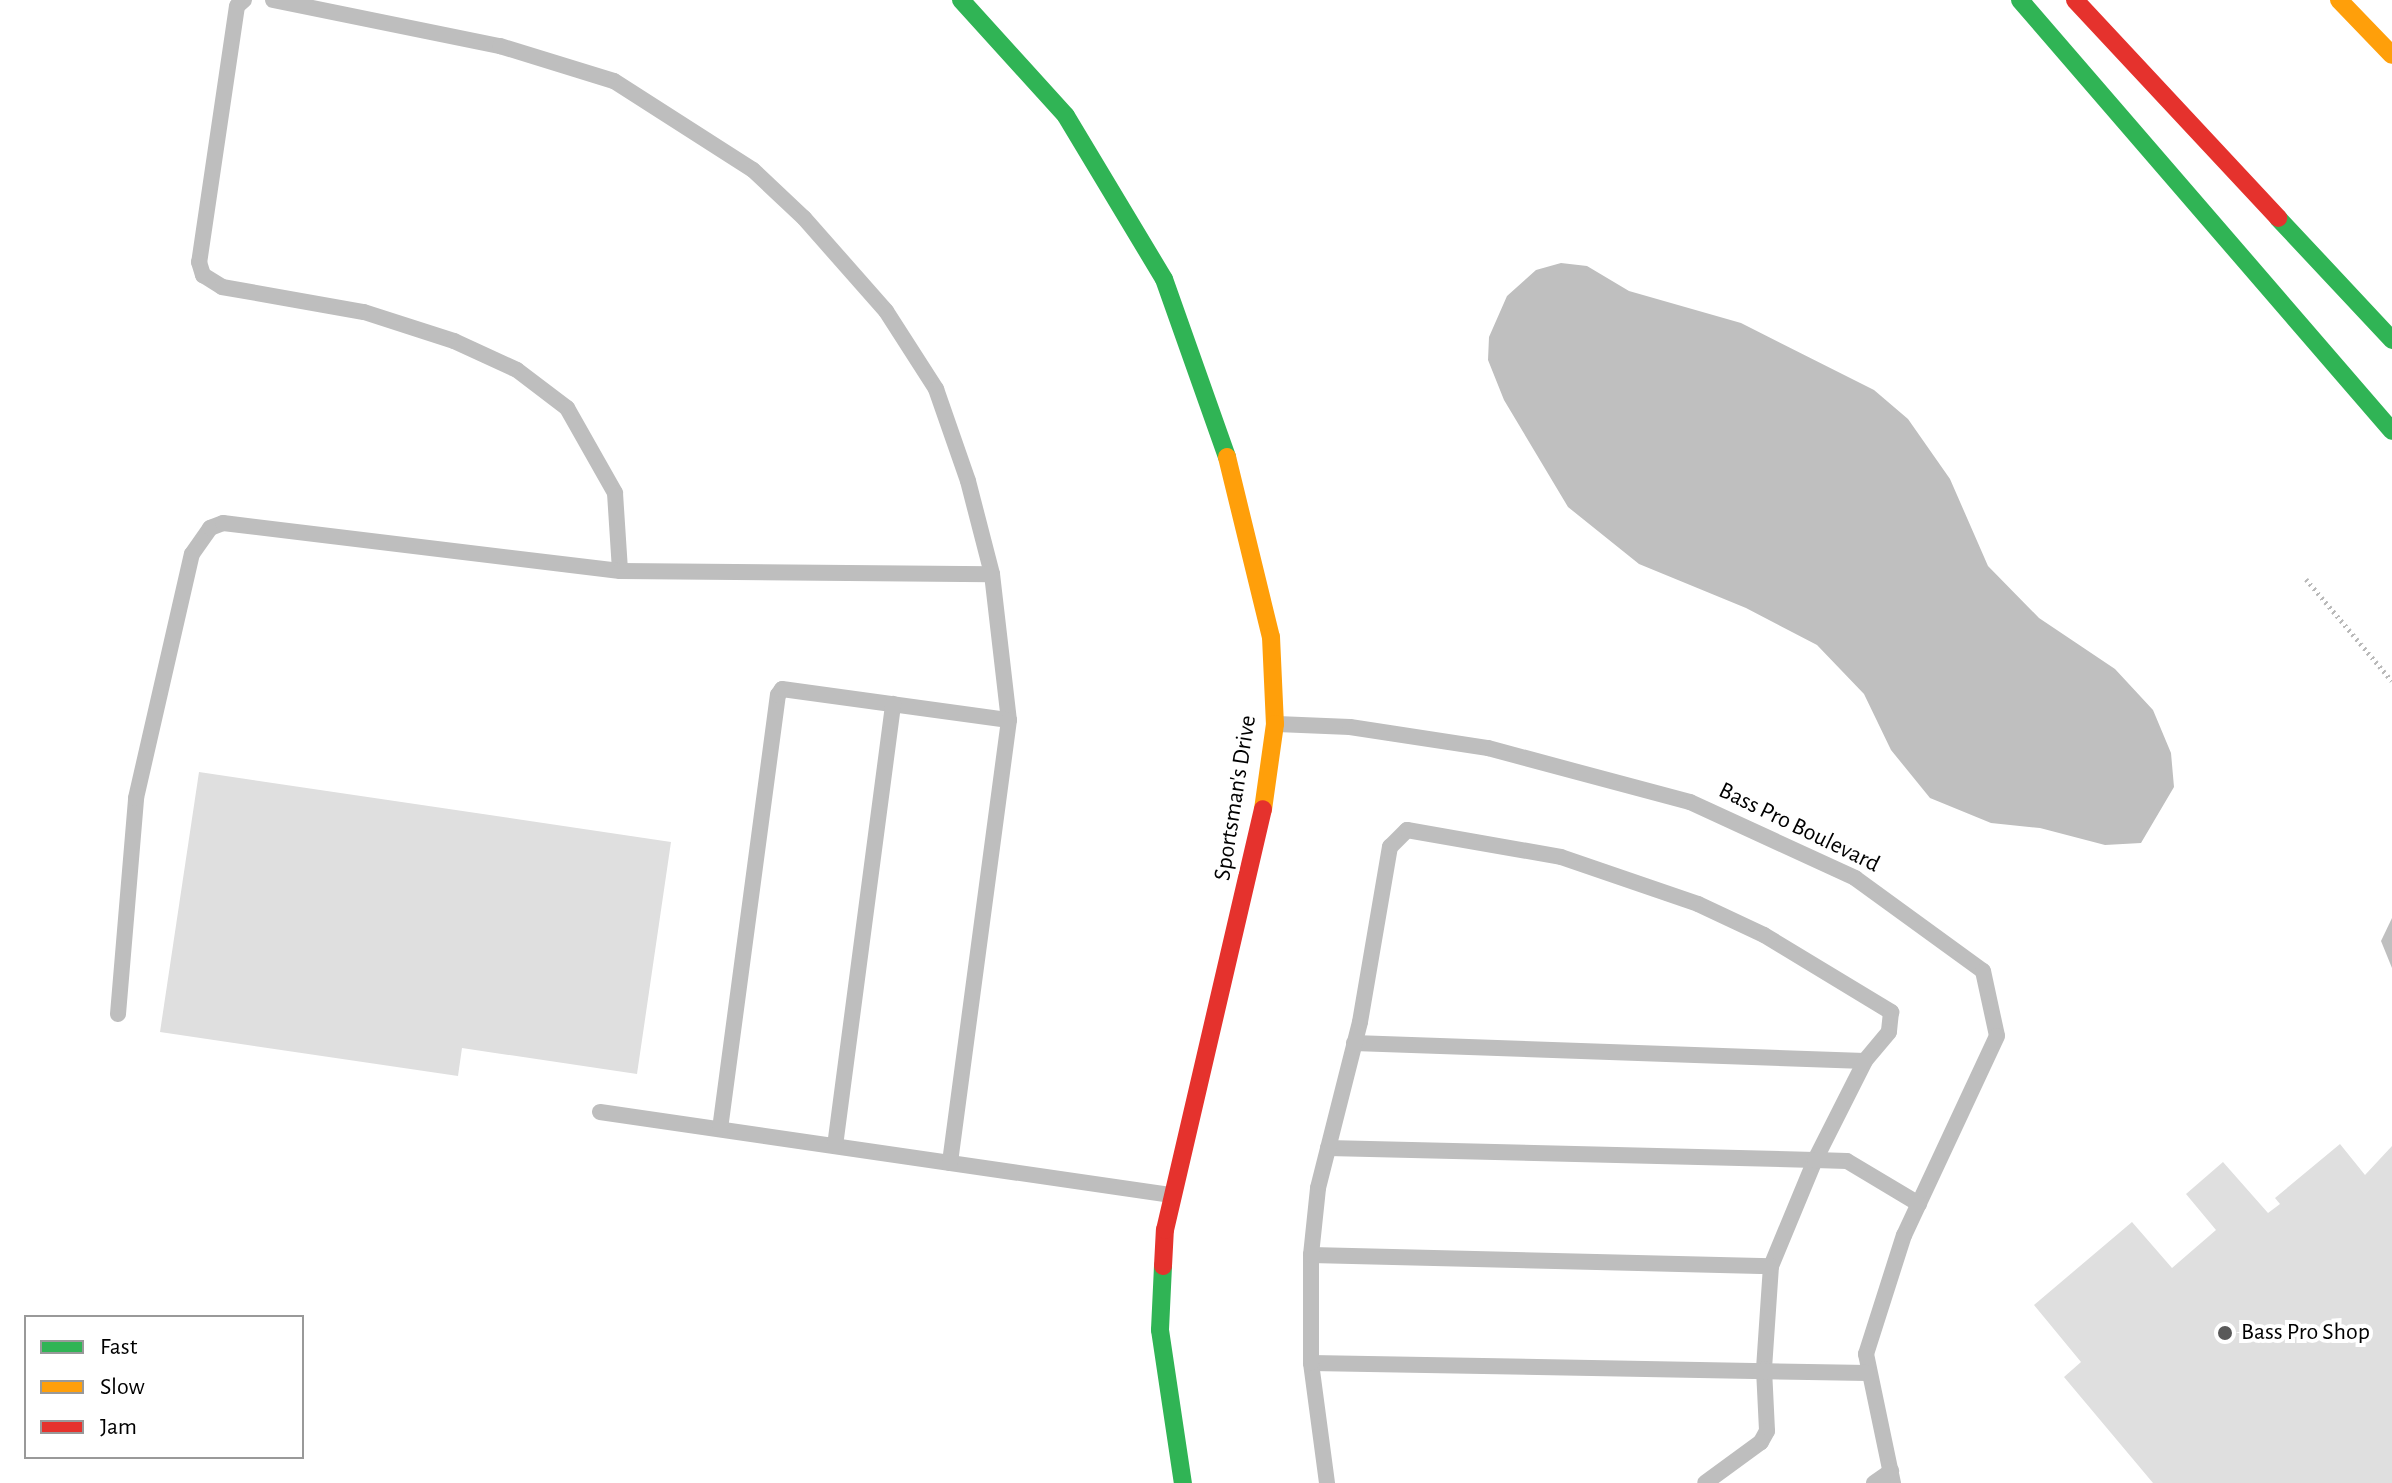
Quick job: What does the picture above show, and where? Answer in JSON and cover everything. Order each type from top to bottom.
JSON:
[{"type":"main road","name":"Sportsman's Drive","points":[[961,0],[1066,116],[1164,279],[1228,461],[1271,637],[1275,724],[1230,966],[1193,1095],[1172,1195],[1160,1330],[1183,1483]]},
{"type":"main road","points":[[2020,0],[2392,431]]},
{"type":"main road","points":[[2075,0],[2392,340]]},
{"type":"main road","points":[[2339,0],[2392,55]]},
{"type":"lane","points":[[244,0],[237,6],[199,262],[203,275],[222,287],[364,312],[454,341],[517,370],[567,408],[615,493],[620,571]]},
{"type":"lane","points":[[273,0],[500,46],[614,81],[753,170],[804,218],[886,311],[936,389],[968,481],[992,574],[1009,720],[950,1163]]},
{"type":"lane","points":[[118,1014],[136,798],[192,554],[210,528],[223,523],[620,571],[992,574]]},
{"type":"lane","points":[[720,1129],[778,695],[782,689],[1009,720]]},
{"type":"lane","points":[[835,1146],[893,704]]},
{"type":"lane","name":"Bass Pro Boulevard","points":[[1275,724],[1350,727],[1488,748],[1690,802],[1855,878],[1983,971],[1997,1036],[1919,1204],[1866,1354],[1892,1477]]},
{"type":"lane","points":[[1327,1483],[1311,1363],[1311,1255],[1328,1148],[1354,1043],[1390,847],[1407,830],[1421,830],[1561,857],[1698,904],[1764,935],[1891,1012],[1889,1032],[1865,1061],[1815,1160],[1771,1266],[1764,1369],[1767,1431],[1761,1442],[1705,1483]]},
{"type":"lane","points":[[1354,1043],[1865,1061]]},
{"type":"lane","points":[[600,1112],[1172,1195]]},
{"type":"lane","points":[[1328,1148],[1847,1161],[1919,1204]]},
{"type":"lane","points":[[1311,1255],[1771,1266]]},
{"type":"lane","points":[[1311,1363],[1868,1373]]},
{"type":"lane","points":[[1874,1483],[1892,1477]]},
{"type":"path","points":[[2306,579],[2392,681]]},
{"type":"shaded area","points":[[1561,263],[1587,266],[1629,291],[1741,323],[1874,390],[1908,419],[1950,479],[1988,566],[2039,618],[2115,669],[2153,710],[2171,753],[2174,787],[2141,843],[2105,845],[2040,828],[1991,823],[1930,798],[1891,750],[1864,694],[1817,645],[1746,608],[1639,564],[1568,507],[1504,400],[1488,360],[1489,337],[1507,296],[1536,270]]},
{"type":"shaded area","points":[[2392,918],[2392,968],[2381,941]]},
{"type":"building","points":[[199,772],[671,842],[637,1074],[462,1048],[458,1076],[160,1032]]},
{"type":"building","name":"Bass Pro Shop","points":[[2340,1144],[2365,1175],[2392,1146],[2392,1483],[2153,1483],[2064,1377],[2081,1362],[2034,1305],[2132,1222],[2172,1268],[2216,1230],[2186,1194],[2223,1162],[2268,1213],[2280,1204],[2275,1198]]},
{"type":"traffic: fast","points":[[961,0],[1066,116],[1164,279],[1227,457]]},
{"type":"traffic: fast","points":[[2020,0],[2392,431]]},
{"type":"traffic: fast","points":[[2278,218],[2392,340]]},
{"type":"traffic: fast","points":[[1163,1266],[1160,1330],[1183,1483]]},
{"type":"traffic: slow","points":[[2339,0],[2392,55]]},
{"type":"traffic: slow","points":[[1227,457],[1271,637],[1275,724],[1263,809]]},
{"type":"traffic: jam","points":[[2075,0],[2278,218]]},
{"type":"traffic: jam","points":[[1163,1266],[1165,1230],[1263,809]]},
{"type":"place","name":"Bass Pro Shop","points":[[2225,1333]]}]
